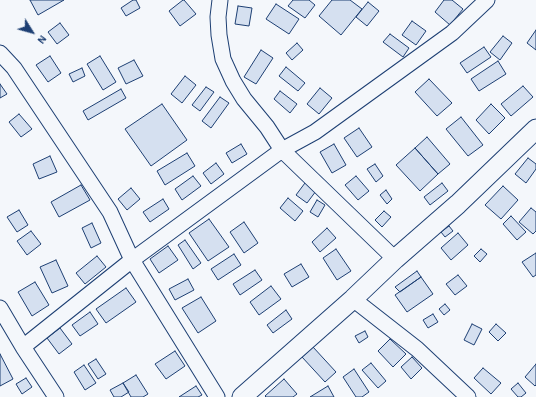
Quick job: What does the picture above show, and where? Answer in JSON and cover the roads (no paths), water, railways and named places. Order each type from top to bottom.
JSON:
[{"type":"main road","points":[[242,397],[354,299],[395,259],[458,204],[536,129]]},
{"type":"street","points":[[220,0],[218,17],[223,59],[233,81],[244,99],[268,127],[282,150],[395,259]]},
{"type":"street","points":[[23,347],[132,260],[282,150],[314,132],[452,33],[487,0]]},
{"type":"street","points":[[0,53],[14,68],[110,212],[132,260],[217,397]]},
{"type":"street","points":[[354,299],[417,349],[468,397]]},
{"type":"street","points":[[0,308],[23,347],[56,397]]}]
